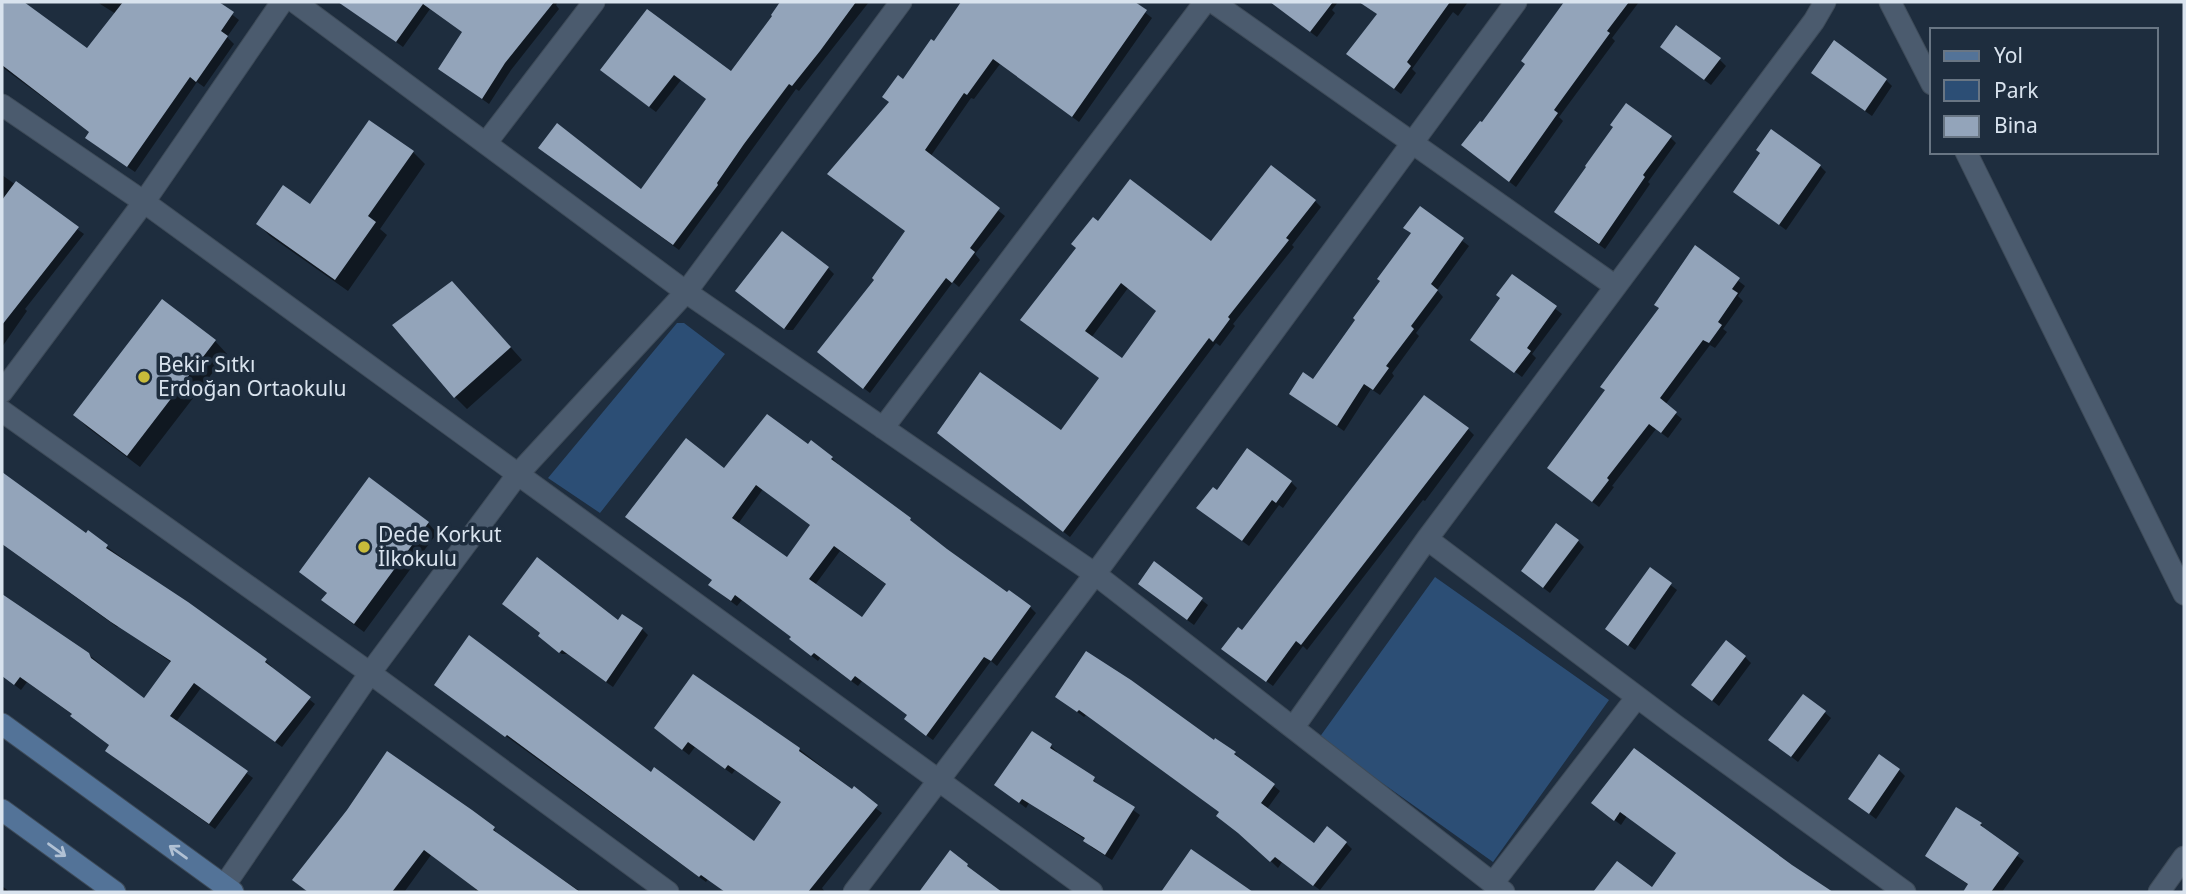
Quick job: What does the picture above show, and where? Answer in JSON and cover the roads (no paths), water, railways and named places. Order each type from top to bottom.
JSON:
[{"type":"street","points":[[2,392],[144,202],[282,2]]},
{"type":"street","points":[[295,2],[686,292],[1096,574],[1499,888],[1637,697]]},
{"type":"street","points":[[486,143],[594,2]]},
{"type":"street","points":[[2,724],[228,889],[370,673],[518,474],[686,292],[901,2]]},
{"type":"street","points":[[883,428],[1205,2]]},
{"type":"street","points":[[1213,2],[1615,286]]},
{"type":"street","points":[[854,892],[1096,574],[1516,2]]},
{"type":"street","points":[[1293,728],[1427,539],[1814,21],[1825,2]]},
{"type":"street","points":[[1890,2],[1930,79]]},
{"type":"street","points":[[2,104],[144,202],[1092,892]]},
{"type":"street","points":[[1967,154],[2184,593]]},
{"type":"street","points":[[2,411],[370,673],[668,892]]},
{"type":"street","points":[[1427,539],[1637,697],[1905,892]]},
{"type":"street","points":[[2,810],[115,892]]},
{"type":"street","points":[[2159,892],[2184,857]]},
{"type":"place","name":"Bekir Sıtkı Erdoğan Ortaokulu","points":[[144,377]]},
{"type":"place","name":"Dede Korkut İlkokulu","points":[[364,547]]}]
